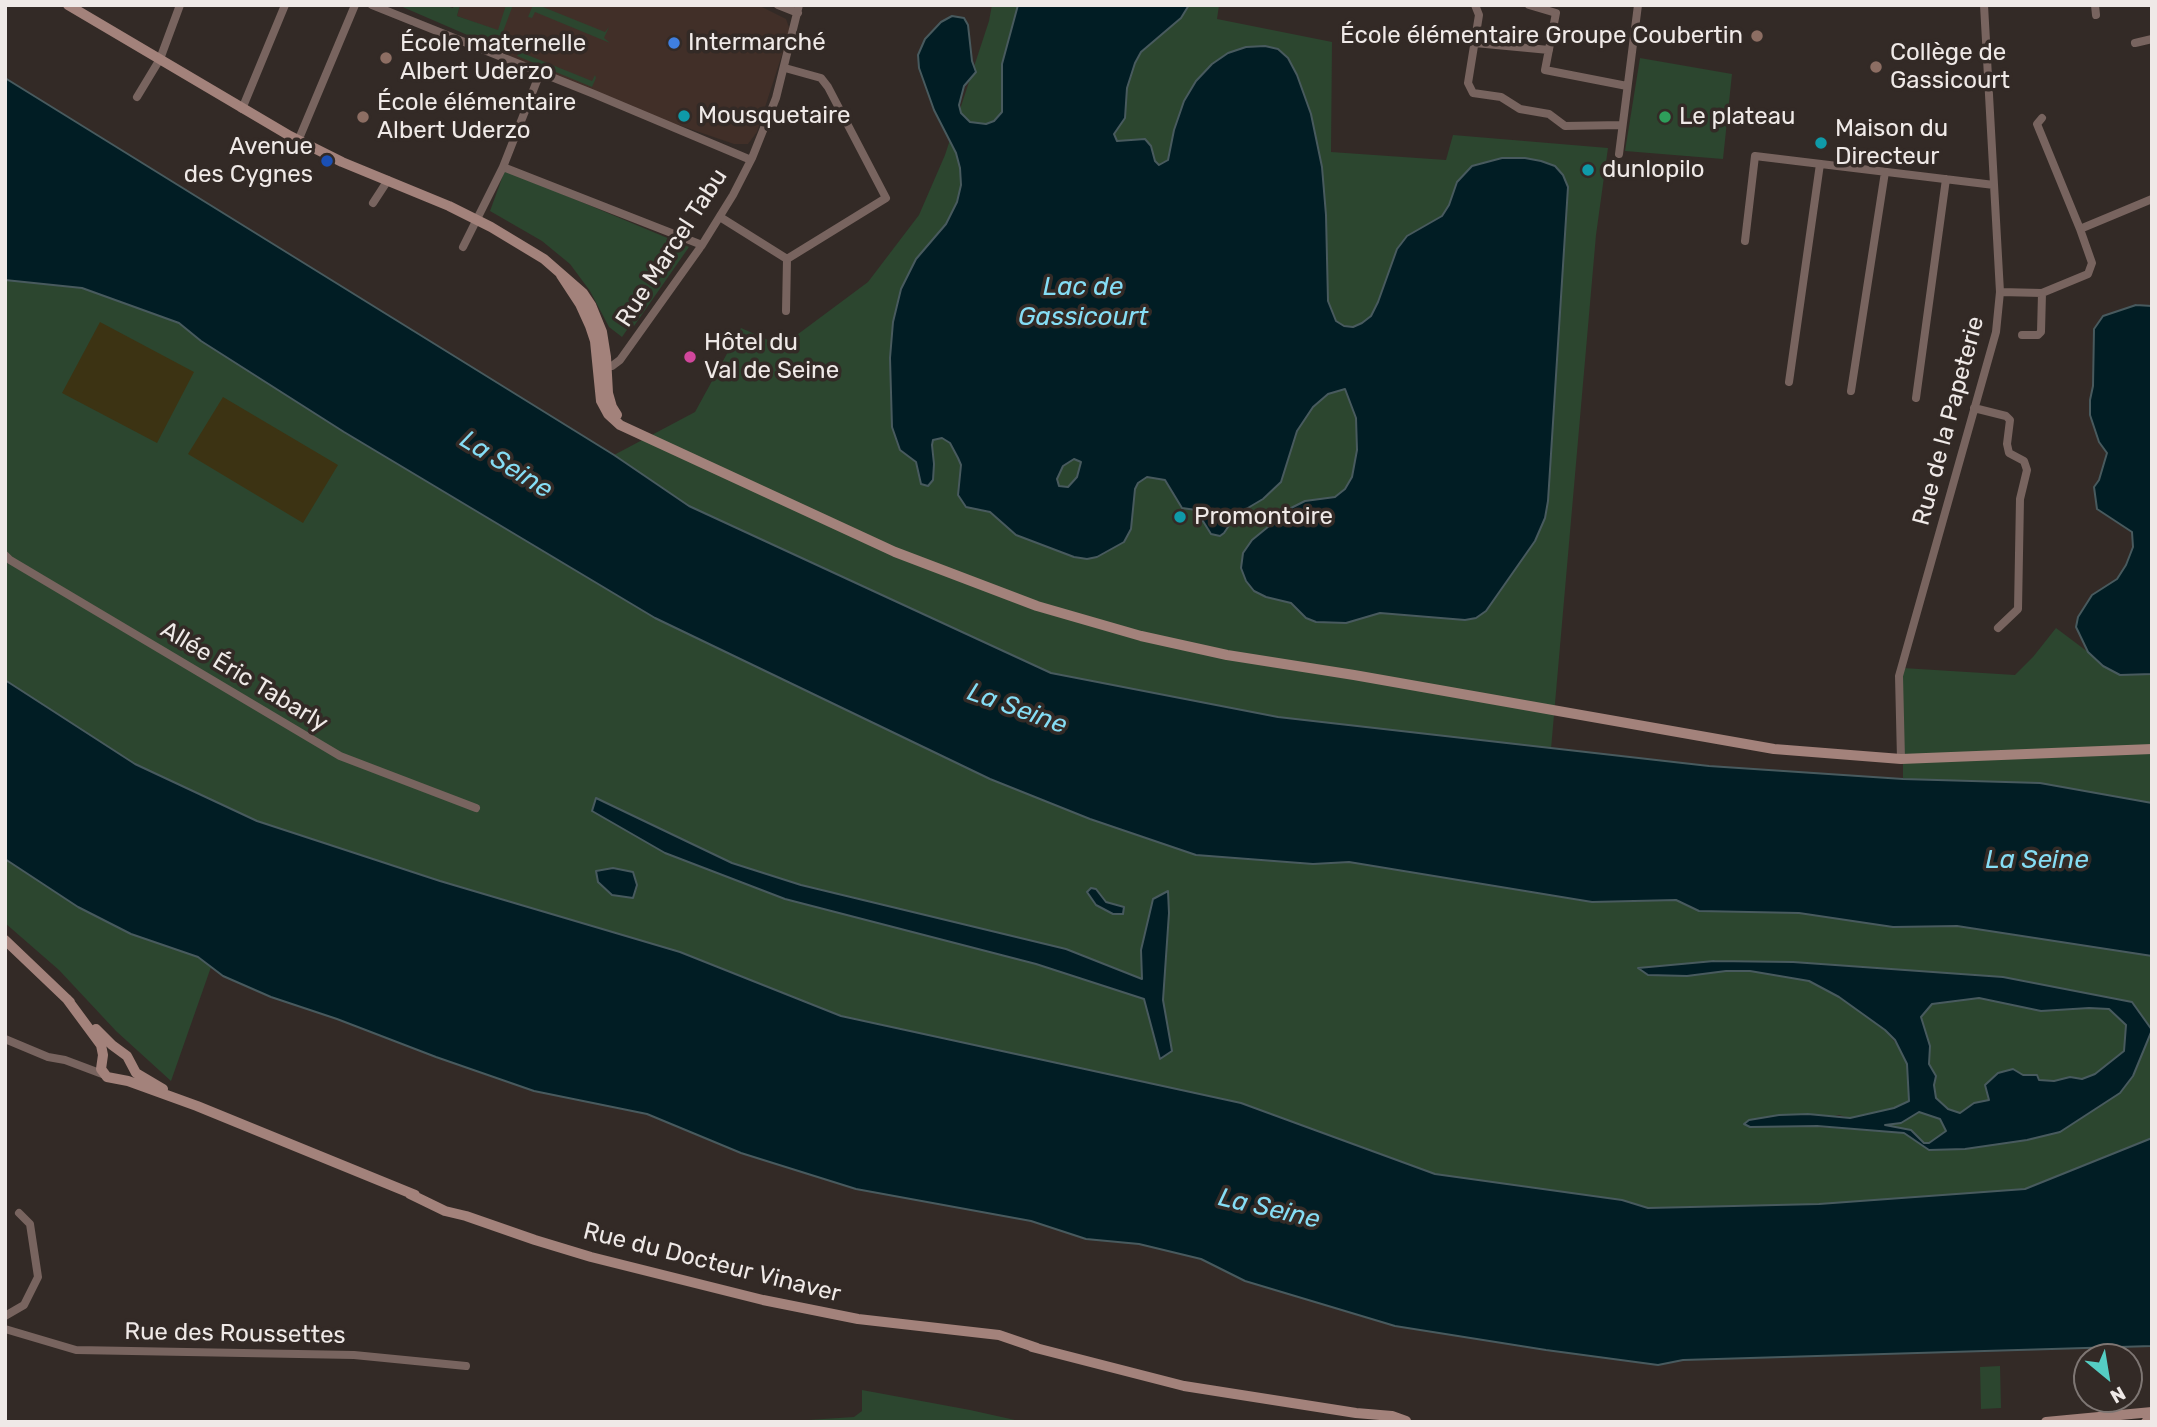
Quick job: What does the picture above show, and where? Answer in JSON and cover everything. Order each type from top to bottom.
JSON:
[{"type":"main road","points":[[68,5],[298,141],[478,220],[531,250],[586,298],[599,323],[604,342],[599,394],[605,408],[620,425],[895,552],[1037,606],[1177,645],[1774,749],[1901,759],[2152,749]]},
{"type":"main road","points":[[561,275],[580,304],[602,362]]},
{"type":"main road","points":[[5,940],[127,1056],[130,1063],[127,1074],[117,1080],[105,1075],[101,1045],[67,999]]},
{"type":"main road","points":[[102,1061],[109,1052],[120,1051]]},
{"type":"main road","name":"Rue du Docteur Vinaver","points":[[130,1063],[133,1070],[144,1079],[197,1106]]},
{"type":"main road","name":"Rue du Docteur Vinaver","points":[[117,1080],[128,1081],[197,1106],[411,1194],[431,1199],[466,1216],[591,1257],[776,1303],[858,1319],[952,1330],[1037,1348],[1184,1386],[1356,1413],[1380,1420],[1407,1422]]},
{"type":"main road","points":[[2046,1422],[2152,1412]]},
{"type":"main road","points":[[2146,1422],[2152,1422]]},
{"type":"street","points":[[136,97],[160,59],[180,5]]},
{"type":"street","points":[[243,109],[285,5]]},
{"type":"street","points":[[298,141],[355,5]]},
{"type":"street","points":[[372,5],[751,160]]},
{"type":"street","points":[[778,5],[799,9]]},
{"type":"street","points":[[1475,5],[1479,15],[1468,83],[1473,93],[1501,97],[1520,109],[1549,114],[1565,126],[1622,125]]},
{"type":"street","points":[[1528,5],[1556,13],[1545,70],[1627,86]]},
{"type":"street","points":[[1619,154],[1638,5]]},
{"type":"street","name":"Rue de la Papeterie","points":[[1901,759],[1899,676],[1997,332],[2000,292],[1984,5]]},
{"type":"street","points":[[2095,5],[2096,15]]},
{"type":"street","name":"Rue Marcel Tabu","points":[[602,362],[617,363],[720,218],[751,160],[769,116],[785,68],[799,9]]},
{"type":"street","points":[[2134,43],[2152,39]]},
{"type":"street","points":[[1475,43],[1549,50]]},
{"type":"street","points":[[785,68],[821,78],[828,87],[886,198],[788,259]]},
{"type":"street","points":[[463,247],[503,167],[540,73]]},
{"type":"street","points":[[2000,292],[2042,293],[2088,274],[2092,263],[2037,124],[2042,118]]},
{"type":"street","points":[[1745,241],[1755,156],[1994,185]]},
{"type":"street","points":[[1789,382],[1820,164]]},
{"type":"street","points":[[503,167],[702,245]]},
{"type":"street","points":[[1851,391],[1885,172]]},
{"type":"street","points":[[1916,398],[1946,179]]},
{"type":"street","points":[[373,203],[388,180]]},
{"type":"street","points":[[2080,229],[2152,200]]},
{"type":"street","points":[[720,218],[788,259]]},
{"type":"street","points":[[786,311],[788,259]]},
{"type":"street","points":[[2022,335],[2038,335],[2042,332],[2042,293]]},
{"type":"street","points":[[604,342],[612,350],[624,352]]},
{"type":"street","points":[[1974,408],[2006,416],[2010,420],[2007,444],[2009,453],[2024,461],[2026,470],[2020,499],[2018,609],[1998,628]]},
{"type":"street","name":"Allée Éric Tabarly","points":[[5,555],[340,756],[476,808]]},
{"type":"street","points":[[5,1039],[105,1075]]},
{"type":"street","points":[[83,1068],[97,1067],[102,1061]]},
{"type":"street","points":[[5,1315],[24,1306],[38,1277],[30,1224],[19,1213]]},
{"type":"street","name":"Rue des Roussettes","points":[[5,1329],[76,1350],[354,1355],[466,1366]]},
{"type":"shaded area","points":[[460,5],[758,5],[786,19],[790,30],[757,132],[748,144],[734,144],[664,120],[492,50],[498,31],[457,16]]},
{"type":"green space","points":[[398,5],[443,5],[453,8],[454,5],[460,5],[457,16],[498,30],[506,5],[513,5],[501,37],[508,40],[506,46],[511,48],[509,53]]},
{"type":"green space","points":[[533,5],[543,5],[605,32],[609,27],[604,38],[610,43],[535,12],[532,18],[528,17]]},
{"type":"green space","points":[[992,5],[1219,5],[1217,19],[1332,42],[1331,152],[1446,160],[1453,135],[1608,148],[1596,235],[1551,749],[1278,717],[1051,673],[689,506],[614,455],[695,412],[741,328],[782,346],[868,282],[919,215],[945,155]]},
{"type":"green space","points":[[520,52],[592,81],[595,75],[596,78],[592,87],[517,56]]},
{"type":"green space","points":[[1640,58],[1732,74],[1723,159],[1625,151]]},
{"type":"green space","points":[[505,170],[689,247],[634,326],[631,324],[622,337],[609,327],[590,291],[570,264],[542,241],[490,211]]},
{"type":"green space","points":[[5,280],[82,288],[179,323],[201,341],[344,432],[655,618],[990,779],[1090,819],[1196,855],[1313,864],[1349,862],[1592,902],[1676,900],[1699,911],[1799,913],[1893,927],[1957,926],[2152,956],[2152,1138],[2025,1189],[1819,1204],[1648,1208],[1622,1200],[1435,1174],[1241,1103],[841,1016],[680,952],[440,881],[257,821],[135,764],[5,680]],"holes":[[[1714,961],[1793,962],[2003,977],[2132,1002],[2120,1093],[1965,1149],[1929,1150],[1919,1143],[1911,1131],[1924,1143],[1930,1143],[1947,1131],[1960,1113],[1974,1103],[1989,1100],[1998,1074],[2013,1069],[2023,1075],[2037,1075],[2039,1080],[2054,1081],[2070,1077],[2082,1079],[2095,1074],[2124,1051],[2127,1025],[2109,1009],[2041,1011],[1979,998],[1932,1004],[1921,1017],[1930,1046],[1929,1064],[1936,1076],[1936,1098],[1901,1123],[1884,1124],[1898,1127],[1903,1133],[1790,1125],[1839,1115],[1850,1118],[1894,1108],[1909,1101],[1907,1064],[1902,1051],[1885,1030],[1839,997],[1809,981],[1750,971],[1687,976],[1649,975],[1638,968]]]},
{"type":"green space","points":[[2056,628],[2102,666],[2120,675],[2152,674],[2152,803],[2040,783],[1903,779],[1903,668],[2015,675]]},
{"type":"green space","points":[[5,859],[78,907],[132,934],[198,957],[211,967],[171,1081],[116,1031],[59,970],[5,923]]},
{"type":"green space","points":[[2000,1366],[2001,1408],[1981,1409],[1980,1367]]},
{"type":"green space","points":[[862,1390],[1024,1422],[777,1422],[854,1417],[862,1411]]},
{"type":"sand","points":[[100,322],[194,372],[157,443],[62,393]]},
{"type":"sand","points":[[223,397],[338,465],[303,523],[188,454]]},
{"type":"water","name":"Lac de Gassicourt","points":[[1018,5],[1189,5],[1181,18],[1141,52],[1127,88],[1125,118],[1114,134],[1117,141],[1145,139],[1159,165],[1168,160],[1184,101],[1196,81],[1212,64],[1228,53],[1246,47],[1265,46],[1278,49],[1288,58],[1297,75],[1311,114],[1322,167],[1328,301],[1336,321],[1344,326],[1353,327],[1371,316],[1397,249],[1407,236],[1442,216],[1457,182],[1472,166],[1502,158],[1525,158],[1555,166],[1563,175],[1568,187],[1545,518],[1535,541],[1486,611],[1476,618],[1465,620],[1380,613],[1346,623],[1316,622],[1306,618],[1291,603],[1254,591],[1246,581],[1241,568],[1243,553],[1252,540],[1291,508],[1305,501],[1335,497],[1345,489],[1352,477],[1357,450],[1356,418],[1345,389],[1328,394],[1313,407],[1297,431],[1281,482],[1263,499],[1236,515],[1220,536],[1211,534],[1196,510],[1182,508],[1165,480],[1147,477],[1138,483],[1135,489],[1131,529],[1124,542],[1097,557],[1074,557],[1016,535],[990,512],[966,507],[958,495],[961,465],[950,443],[942,438],[933,440],[933,480],[928,486],[921,484],[916,462],[900,450],[892,427],[890,358],[893,322],[901,289],[916,259],[946,224],[957,202],[961,185],[956,153],[934,110],[919,68],[918,55],[925,39],[941,22],[952,16],[964,18],[968,25],[976,72],[964,86],[959,105],[961,113],[970,122],[986,124],[994,121],[1002,112],[1002,64]],"holes":[[[1074,459],[1081,462],[1077,477],[1068,487],[1059,486],[1057,479],[1063,466]]]},
{"type":"water","name":"La Seine","points":[[5,78],[614,455],[689,506],[1051,673],[1278,717],[1709,766],[1903,779],[2040,783],[2152,803],[2152,956],[1957,926],[1893,927],[1799,913],[1699,911],[1676,900],[1592,902],[1349,862],[1313,864],[1196,855],[1090,819],[990,779],[655,618],[344,432],[201,341],[179,323],[82,288],[5,280]]},
{"type":"water","points":[[2136,305],[2152,306],[2152,674],[2120,675],[2103,666],[2088,652],[2076,627],[2078,617],[2092,595],[2117,579],[2133,547],[2132,532],[2097,509],[2094,487],[2099,480],[2107,453],[2099,442],[2090,415],[2090,400],[2093,386],[2094,329],[2103,316]]},
{"type":"water","points":[[5,680],[135,764],[257,821],[440,881],[680,952],[841,1016],[1241,1103],[1435,1174],[1622,1200],[1648,1208],[1819,1204],[2025,1189],[2152,1138],[2152,1346],[2143,1346],[2143,1343],[2073,1343],[2073,1348],[1683,1360],[1658,1365],[1395,1326],[1245,1281],[1201,1259],[1139,1244],[1086,1239],[1031,1221],[856,1189],[741,1153],[647,1114],[534,1091],[271,997],[223,976],[198,957],[131,934],[78,907],[5,859]]},
{"type":"water","points":[[596,798],[732,863],[801,885],[1066,949],[1142,979],[1141,950],[1153,899],[1168,891],[1163,1000],[1172,1051],[1160,1059],[1144,999],[1036,964],[785,899],[665,853],[592,811]]},
{"type":"water","points":[[613,868],[633,872],[637,885],[633,898],[612,895],[598,882],[596,871]]},
{"type":"water","points":[[1091,888],[1096,889],[1106,902],[1124,907],[1123,914],[1113,914],[1096,905],[1087,892]]},
{"type":"water","points":[[1714,961],[1793,962],[2003,977],[2132,1002],[2152,1030],[2133,1076],[2120,1093],[2060,1132],[1965,1149],[1929,1150],[1904,1133],[1817,1126],[1750,1127],[1744,1124],[1749,1120],[1779,1115],[1808,1114],[1850,1118],[1894,1108],[1909,1101],[1907,1064],[1895,1040],[1839,997],[1809,981],[1750,971],[1687,976],[1648,975],[1638,968]],"holes":[[[1979,998],[2041,1011],[2109,1009],[2126,1025],[2124,1051],[2095,1074],[2082,1079],[2070,1077],[2054,1081],[2039,1080],[2037,1075],[2023,1075],[2013,1069],[1998,1073],[1985,1085],[1989,1100],[1974,1103],[1960,1113],[1948,1109],[1936,1098],[1936,1076],[1929,1064],[1930,1046],[1921,1017],[1932,1004]],[[1919,1112],[1940,1119],[1946,1131],[1929,1143],[1924,1143],[1911,1130],[1885,1125],[1901,1123]]]},
{"type":"place","name":"École élémentaire Groupe Coubertin","points":[[1757,36]]},
{"type":"place","name":"Intermarché","points":[[674,43]]},
{"type":"place","name":"École maternelle Albert Uderzo","points":[[386,58]]},
{"type":"place","name":"Collège de Gassicourt","points":[[1876,67]]},
{"type":"place","name":"Mousquetaire","points":[[684,116]]},
{"type":"place","name":"École élémentaire Albert Uderzo","points":[[363,117]]},
{"type":"place","name":"Le plateau","points":[[1665,117]]},
{"type":"place","name":"Maison du Directeur","points":[[1821,143]]},
{"type":"place","name":"Avenue des Cygnes","points":[[327,161]]},
{"type":"place","name":"dunlopilo","points":[[1588,170]]},
{"type":"place","name":"Hôtel du Val de Seine","points":[[690,357]]},
{"type":"place","name":"Promontoire","points":[[1180,517]]}]
